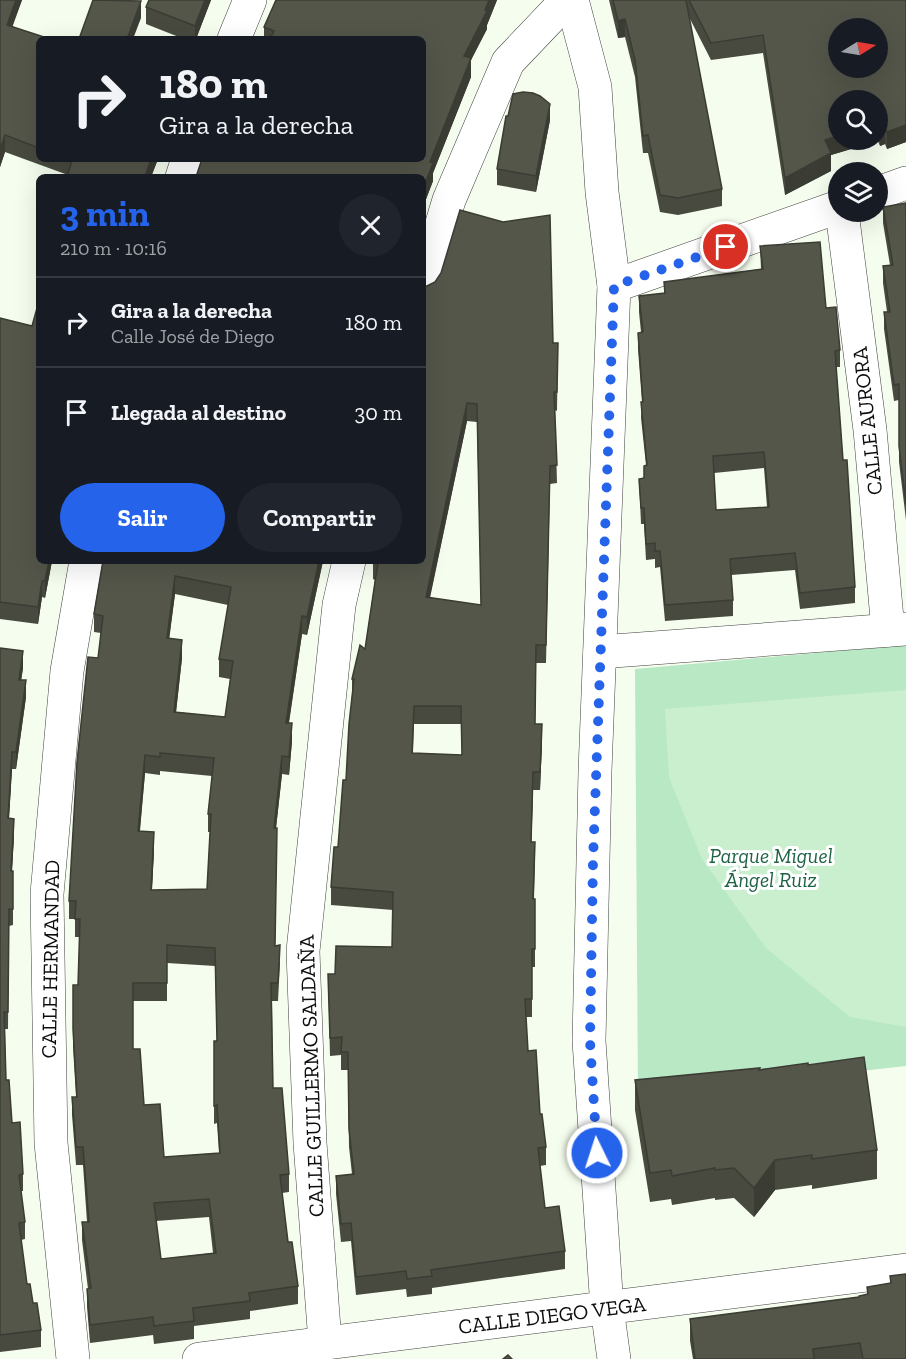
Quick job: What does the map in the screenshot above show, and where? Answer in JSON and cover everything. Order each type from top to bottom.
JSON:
[{"type":"street","points":[[235,36],[250,0]]},
{"type":"street","points":[[426,276],[449,200],[508,62],[567,0]]},
{"type":"street","points":[[572,0],[595,87],[602,192],[614,286],[595,771],[590,1041],[607,1308],[614,1359]]},
{"type":"street","points":[[888,189],[906,183]]},
{"type":"street","points":[[614,286],[828,211]]},
{"type":"street","name":"CALLE AURORA","points":[[843,222],[897,629]]},
{"type":"street","name":"CALLE HERMANDAD","points":[[73,1359],[51,1143],[47,894],[67,671],[85,564]]},
{"type":"street","name":"CALLE GUILLERMO SALDAÑA","points":[[325,1342],[310,1143],[303,951],[339,605],[348,564]]},
{"type":"street","points":[[600,652],[897,629]]},
{"type":"street","name":"CALLE DIEGO VEGA","points":[[199,1359],[325,1342],[372,1348],[607,1308],[906,1270]]},
{"type":"green space","name":"Parque Miguel Ángel Ruiz","points":[[906,645],[906,1066],[638,1096],[635,669]]},
{"type":"green space","points":[[906,690],[906,1027],[850,1017],[766,948],[702,859],[669,777],[665,709]]},
{"type":"building","points":[[0,0],[16,0],[7,25],[41,36],[36,36],[36,147],[5,135],[0,150]]},
{"type":"building","points":[[93,0],[141,1],[128,36],[80,36]]},
{"type":"building","points":[[149,0],[205,0],[195,26],[146,7]]},
{"type":"building","points":[[276,0],[489,0],[485,10],[487,11],[464,56],[471,58],[430,162],[433,163],[426,181],[426,174],[197,174],[201,162],[426,162],[426,36],[272,36],[274,31],[264,27]]},
{"type":"building","points":[[613,0],[686,0],[722,189],[678,198],[660,195],[648,135],[643,136],[635,60],[625,19],[618,21]]},
{"type":"building","points":[[689,0],[906,0],[906,125],[888,132],[888,90],[828,90],[828,139],[825,140],[831,153],[785,178],[763,35],[711,43]]},
{"type":"building","points":[[523,92],[540,96],[550,104],[536,176],[497,169],[506,116],[508,116],[513,94]]},
{"type":"building","points":[[71,162],[150,162],[146,174],[68,174]]},
{"type":"building","points":[[906,203],[906,504],[899,446],[899,384],[894,385],[884,312],[890,312],[883,266],[893,265],[886,222],[888,222],[888,206]]},
{"type":"building","points":[[460,210],[503,222],[550,215],[553,343],[558,343],[557,392],[554,392],[557,465],[550,466],[546,645],[536,645],[535,724],[542,724],[540,772],[533,772],[531,842],[535,842],[533,899],[535,899],[535,949],[532,949],[532,999],[525,999],[528,1051],[536,1050],[540,1114],[542,1114],[546,1147],[538,1148],[545,1208],[559,1206],[565,1251],[431,1270],[432,1276],[407,1279],[406,1271],[356,1277],[351,1223],[341,1224],[336,1176],[354,1174],[349,1129],[348,1052],[341,1052],[342,1037],[330,1038],[328,974],[335,974],[336,946],[392,947],[393,892],[331,887],[334,847],[338,847],[343,780],[346,780],[354,679],[352,679],[360,645],[365,649],[378,564],[426,564],[426,286],[435,282],[441,273]],"holes":[[[467,403],[477,404],[481,605],[426,597]],[[414,706],[461,706],[462,755],[412,753]]]},
{"type":"building","points":[[820,242],[826,308],[836,307],[840,350],[835,351],[843,460],[847,460],[855,587],[800,593],[795,553],[730,559],[733,600],[665,605],[660,551],[655,551],[655,543],[646,544],[644,508],[641,508],[639,479],[644,478],[644,466],[647,465],[641,402],[643,402],[638,333],[643,332],[639,296],[665,293],[664,282],[763,269],[760,246]],"holes":[[[764,452],[769,507],[716,510],[713,456]]]},
{"type":"building","points":[[36,312],[36,564],[48,564],[45,581],[42,581],[38,607],[0,602],[0,318],[32,326]]},
{"type":"building","points":[[102,564],[318,564],[307,617],[302,616],[286,723],[292,723],[289,757],[282,756],[274,828],[277,828],[275,946],[280,945],[278,983],[271,983],[273,1088],[282,1088],[289,1174],[280,1175],[288,1242],[292,1242],[298,1286],[249,1293],[250,1301],[193,1308],[194,1321],[154,1326],[153,1317],[90,1325],[87,1289],[91,1288],[82,1222],[89,1222],[83,1147],[76,1147],[72,1097],[77,1097],[73,985],[78,985],[80,919],[75,919],[76,901],[69,901],[77,762],[88,657],[98,658],[103,616],[94,614]],"holes":[[[175,576],[231,587],[219,659],[233,661],[225,717],[174,712],[182,640],[167,638]],[[160,753],[214,758],[208,814],[211,814],[207,889],[151,890],[154,832],[138,831],[145,755],[160,757]],[[167,945],[215,948],[217,1041],[214,1041],[214,1106],[217,1105],[220,1153],[164,1157],[160,1104],[144,1105],[140,1049],[133,1049],[133,983],[167,983]],[[209,1199],[216,1253],[161,1259],[154,1203]]]},
{"type":"building","points":[[0,648],[23,651],[19,680],[26,680],[16,752],[12,752],[8,818],[14,819],[11,871],[13,871],[13,909],[9,909],[8,1012],[4,1012],[6,1080],[9,1080],[12,1123],[20,1122],[23,1174],[19,1175],[25,1222],[19,1223],[27,1284],[30,1284],[33,1303],[37,1303],[41,1330],[0,1335]]},
{"type":"building","points":[[864,1057],[877,1150],[812,1159],[812,1155],[775,1160],[754,1188],[734,1168],[715,1170],[715,1168],[672,1176],[671,1170],[650,1173],[635,1080],[760,1068],[759,1070]]},
{"type":"building","points":[[906,1274],[906,1359],[863,1359],[860,1343],[813,1349],[814,1359],[695,1359],[690,1319],[859,1297],[868,1294],[867,1287],[891,1283],[890,1276]]},
{"type":"route","points":[[597,1153],[590,1041],[593,861],[614,286],[726,247]]}]
